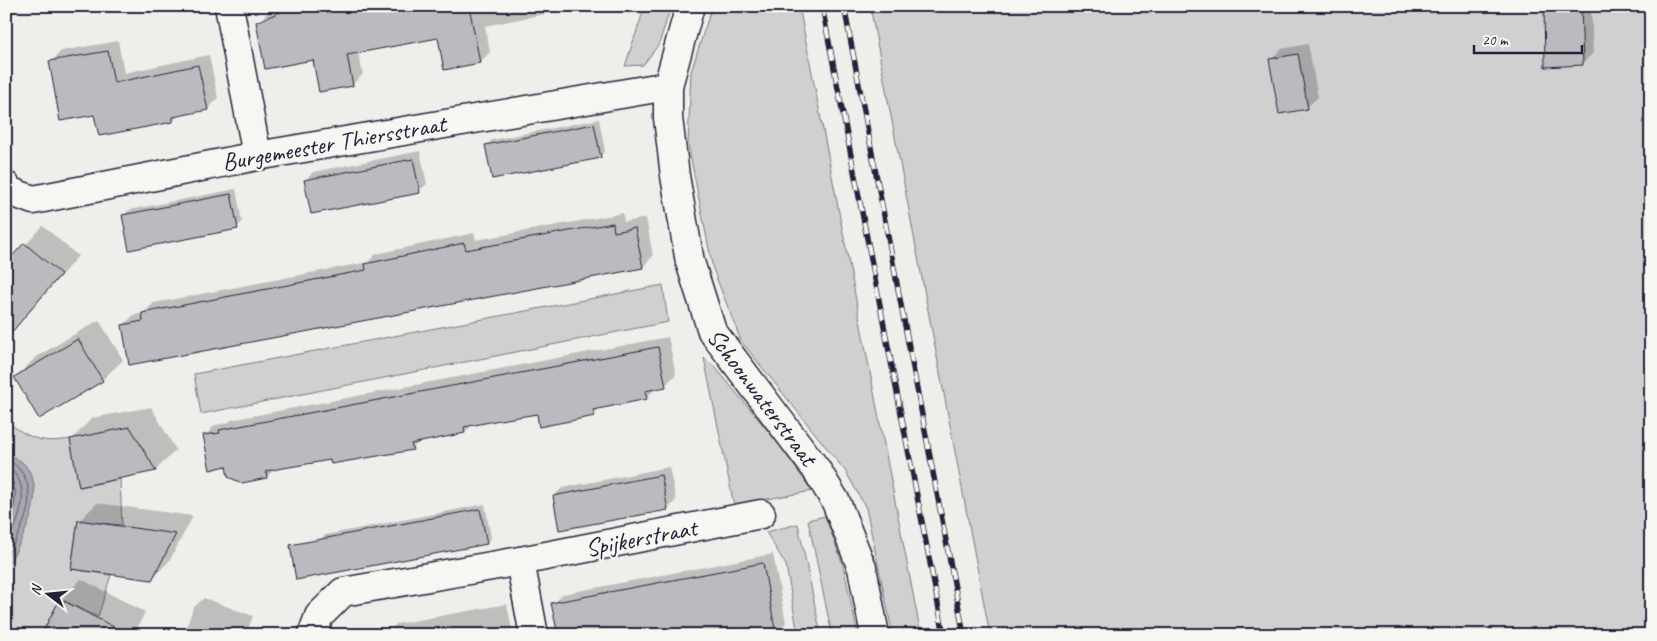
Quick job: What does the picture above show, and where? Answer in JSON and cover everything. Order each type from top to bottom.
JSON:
[{"type":"street","points":[[229,6],[257,156]]},
{"type":"street","name":"Schoonwaterstraat","points":[[690,6],[668,86],[668,118],[676,186],[690,262],[712,331],[816,469],[836,502],[862,568],[876,635]]},
{"type":"street","name":"Burgemeester Thiersstraat","points":[[6,186],[9,191],[33,200],[257,156],[668,86]]},
{"type":"street","name":"Spijkerstraat","points":[[312,635],[319,616],[343,592],[520,561],[761,514]]},
{"type":"street","points":[[520,561],[534,635]]},
{"type":"shaded area","points":[[645,6],[671,6],[659,44],[643,65],[625,66]]},
{"type":"shaded area","points":[[712,6],[799,6],[921,635],[893,635],[866,508],[846,472],[741,341],[713,269],[688,144],[691,72]]},
{"type":"shaded area","points":[[870,6],[1651,6],[1651,635],[990,635]]},
{"type":"shaded area","points":[[663,285],[668,322],[201,414],[194,374]]},
{"type":"shaded area","points":[[704,358],[715,367],[778,443],[812,491],[734,505]]},
{"type":"shaded area","points":[[6,421],[22,432],[43,440],[70,439],[80,487],[120,479],[122,525],[78,521],[71,569],[111,575],[98,617],[60,599],[41,635],[6,635]]},
{"type":"shaded area","points":[[825,516],[843,565],[858,635],[832,635],[808,520]]},
{"type":"shaded area","points":[[798,524],[821,635],[798,635],[786,565],[766,532]]},
{"type":"water","points":[[6,452],[23,463],[31,475],[34,488],[34,502],[25,531],[6,569]]},
{"type":"building","points":[[295,6],[469,6],[480,63],[444,70],[438,38],[347,55],[353,86],[319,92],[313,60],[265,69],[256,22]]},
{"type":"building","points":[[1544,6],[1581,6],[1583,65],[1545,67]]},
{"type":"building","points":[[108,51],[114,83],[198,65],[208,110],[173,117],[173,122],[99,136],[94,115],[60,121],[49,61]]},
{"type":"building","points":[[1298,54],[1308,109],[1279,114],[1269,59]]},
{"type":"building","points":[[594,124],[601,158],[492,179],[485,145]]},
{"type":"building","points":[[413,159],[420,193],[311,214],[304,180]]},
{"type":"building","points":[[231,194],[238,229],[129,250],[122,215]]},
{"type":"building","points":[[613,223],[614,232],[635,228],[643,268],[129,365],[122,325],[143,321],[142,313],[366,270],[365,264],[464,243],[466,250]]},
{"type":"building","points":[[24,243],[61,274],[6,339],[6,263]]},
{"type":"building","points":[[78,339],[103,381],[39,419],[14,377]]},
{"type":"building","points":[[658,347],[666,387],[645,391],[647,399],[593,410],[595,416],[539,427],[537,414],[500,420],[464,427],[465,433],[411,444],[413,450],[331,464],[330,460],[266,471],[267,478],[242,483],[228,477],[226,466],[210,470],[203,435],[220,433],[219,430]]},
{"type":"building","points":[[130,427],[156,471],[79,487],[70,439]]},
{"type":"building","points":[[661,475],[668,510],[559,530],[553,496]]},
{"type":"building","points":[[480,509],[487,544],[296,580],[290,545]]},
{"type":"building","points":[[78,520],[176,534],[152,580],[71,569]]},
{"type":"building","points":[[763,563],[776,635],[558,635],[551,603]]},
{"type":"building","points":[[60,599],[129,635],[41,635]]},
{"type":"railway","points":[[822,6],[944,635]]},
{"type":"railway","points":[[844,6],[964,635]]}]
